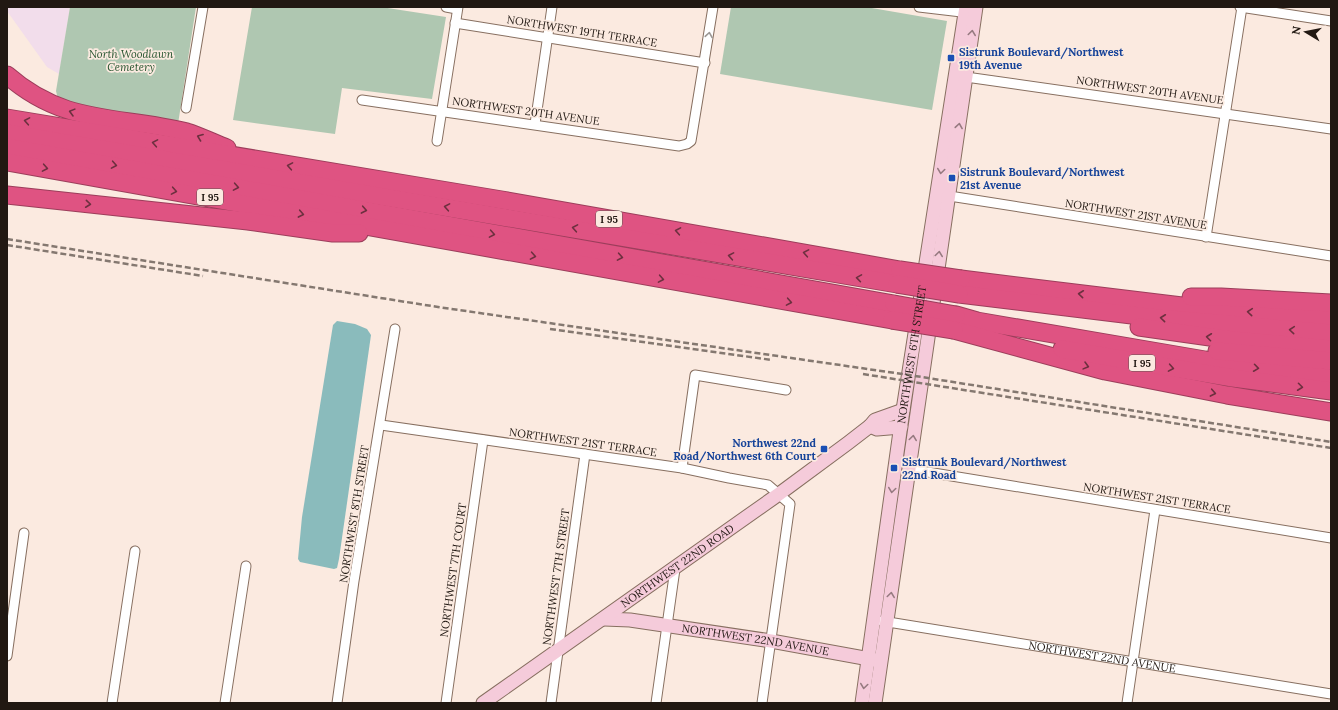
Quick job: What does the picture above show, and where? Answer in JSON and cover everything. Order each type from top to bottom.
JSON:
[{"type":"highway","points":[[7,75],[38,98],[62,109],[85,115],[187,132],[262,161]]},
{"type":"highway","name":"I 95","points":[[7,118],[478,196],[899,277],[960,286],[1120,298],[1198,307],[1331,318]]},
{"type":"highway","points":[[7,133],[899,277]]},
{"type":"highway","points":[[7,147],[893,312]]},
{"type":"highway","name":"I 95","points":[[7,162],[412,235],[955,322],[1220,376],[1331,391]]},
{"type":"highway","points":[[7,195],[248,221],[333,232],[412,235]]},
{"type":"highway","points":[[960,286],[989,298],[1041,312],[1218,338],[1331,349]]},
{"type":"highway","points":[[1120,298],[1221,297],[1331,303]]},
{"type":"highway","points":[[989,298],[1148,317],[1331,333]]},
{"type":"highway","points":[[955,322],[977,321],[1205,360],[1331,378]]},
{"type":"highway","points":[[955,322],[1331,361]]},
{"type":"highway","points":[[955,322],[1105,371],[1227,395],[1331,412]]},
{"type":"street","points":[[186,108],[203,7]]},
{"type":"street","points":[[437,141],[458,8],[446,7]]},
{"type":"street","points":[[535,124],[552,7]]},
{"type":"street","points":[[705,63],[714,7]]},
{"type":"street","points":[[919,7],[971,10]]},
{"type":"street","points":[[1206,237],[1241,7],[1331,21]]},
{"type":"street","name":"NORTHWEST 6TH STREET","points":[[875,703],[873,620],[903,410],[966,77],[971,10]]},
{"type":"street","name":"NORTHWEST 6TH STREET","points":[[862,703],[887,622],[909,469],[943,195],[954,75],[971,10]]},
{"type":"street","name":"NORTHWEST 19TH TERRACE","points":[[455,23],[705,63]]},
{"type":"street","name":"NORTHWEST 20TH AVENUE","points":[[362,100],[679,146],[687,144],[691,141],[705,63]]},
{"type":"street","name":"NORTHWEST 20TH AVENUE","points":[[966,77],[1331,129]]},
{"type":"street","name":"NORTHWEST 21ST AVENUE","points":[[943,195],[1331,256]]},
{"type":"street","name":"NORTHWEST 8TH STREET","points":[[337,703],[354,581],[381,425],[395,330]]},
{"type":"street","points":[[682,468],[695,375],[786,390]]},
{"type":"street","name":"NORTHWEST 22ND ROAD","points":[[484,703],[779,494],[870,426],[875,420],[882,416],[903,410]]},
{"type":"street","name":"NORTHWEST 21ST TERRACE","points":[[381,425],[682,468],[768,485],[779,494]]},
{"type":"street","points":[[870,426],[877,429],[901,427]]},
{"type":"street","name":"NORTHWEST 7TH COURT","points":[[446,703],[483,440]]},
{"type":"street","name":"NORTHWEST 7TH STREET","points":[[551,703],[585,454]]},
{"type":"street","name":"NORTHWEST 21ST TERRACE","points":[[909,469],[1331,538]]},
{"type":"street","points":[[762,703],[790,504],[779,494]]},
{"type":"street","points":[[1127,703],[1155,510]]},
{"type":"street","points":[[7,656],[24,532]]},
{"type":"street","points":[[112,703],[135,551]]},
{"type":"street","points":[[225,703],[246,566]]},
{"type":"street","points":[[656,703],[675,569]]},
{"type":"street","points":[[618,609],[630,620]]},
{"type":"street","name":"NORTHWEST 22ND AVENUE","points":[[604,619],[630,620],[771,641],[875,660]]},
{"type":"street","name":"NORTHWEST 22ND AVENUE","points":[[873,620],[1331,694]]},
{"type":"shaded area","points":[[7,7],[70,7],[59,74],[47,67],[7,11]]},
{"type":"green space","name":"North Woodlawn Cemetery","points":[[70,7],[196,7],[178,124],[78,105],[58,99],[56,91]]},
{"type":"green space","points":[[252,7],[381,7],[446,17],[432,99],[342,88],[335,134],[233,120]]},
{"type":"green space","points":[[731,7],[866,7],[947,21],[932,110],[720,74]]},
{"type":"water","points":[[337,321],[355,324],[367,329],[371,335],[339,559],[337,568],[334,569],[300,562],[298,559],[302,517],[333,325]]},
{"type":"railway","points":[[7,239],[438,307],[909,375],[1331,442]]},
{"type":"railway","points":[[7,245],[203,276]]},
{"type":"railway","points":[[550,329],[772,360]]},
{"type":"railway","points":[[863,374],[1331,448]]},
{"type":"place","name":"Sistrunk Boulevard/Northwest 19th Avenue","points":[[951,58]]},
{"type":"place","name":"Sistrunk Boulevard/Northwest 21st Avenue","points":[[952,178]]},
{"type":"place","name":"Northwest 22nd Road/Northwest 6th Court","points":[[824,449]]},
{"type":"place","name":"Sistrunk Boulevard/Northwest 22nd Road","points":[[894,468]]}]
